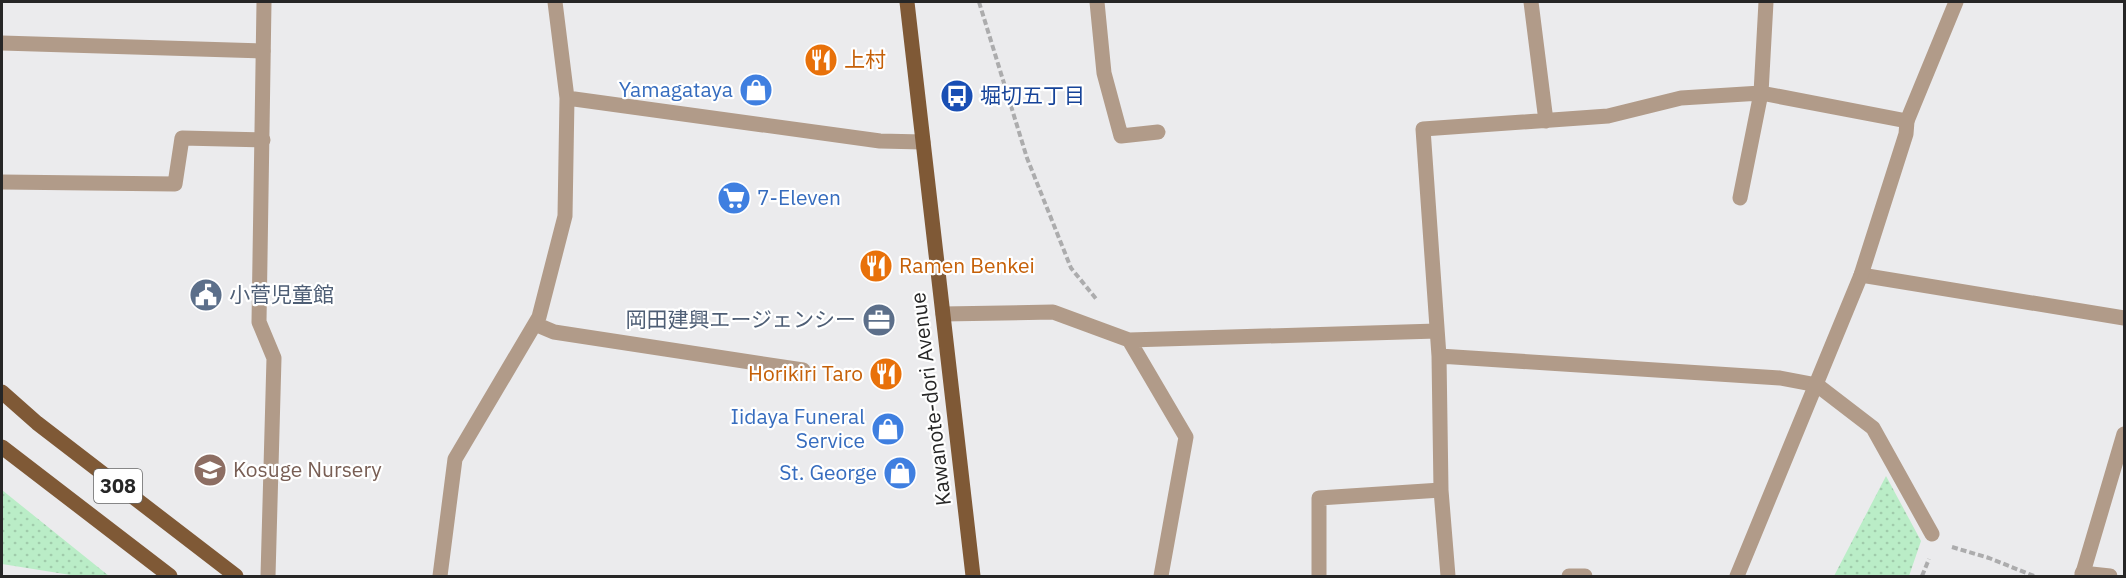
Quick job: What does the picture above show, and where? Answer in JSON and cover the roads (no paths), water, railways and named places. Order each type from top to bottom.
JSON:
[{"type":"main road","name":"Kawanote-dori Avenue","points":[[907,2],[973,576]]},
{"type":"main road","name":"308","points":[[2,392],[37,423],[237,576]]},
{"type":"main road","name":"308","points":[[2,447],[170,576]]},
{"type":"street","points":[[264,2],[260,322],[274,358],[268,576]]},
{"type":"street","points":[[440,576],[455,459],[535,324],[565,216],[567,98],[555,2]]},
{"type":"street","points":[[1096,2],[1104,73],[1121,136],[1158,132]]},
{"type":"street","points":[[1531,2],[1546,121]]},
{"type":"street","points":[[1740,198],[1761,93],[1766,2]]},
{"type":"street","points":[[1737,576],[1861,275],[1906,134],[1907,121],[1956,2]]},
{"type":"street","points":[[2,43],[263,51]]},
{"type":"street","points":[[1448,576],[1441,490],[1439,356],[1423,129],[1608,116],[1681,98],[1761,93],[1907,121]]},
{"type":"street","points":[[567,98],[880,141],[923,142]]},
{"type":"street","points":[[2,182],[175,184],[182,138],[263,140]]},
{"type":"street","points":[[1861,275],[2124,318]]},
{"type":"street","points":[[943,314],[1053,312],[1129,340],[1437,331]]},
{"type":"street","points":[[535,324],[554,332],[803,370]]},
{"type":"street","points":[[1129,340],[1186,437],[1161,576]]},
{"type":"street","points":[[1439,356],[1780,378],[1817,385],[1873,428],[1932,534]]},
{"type":"street","points":[[2110,576],[2082,574],[2124,434]]},
{"type":"street","points":[[1319,576],[1319,498],[1441,490]]},
{"type":"place","name":"上村","points":[[821,60]]},
{"type":"place","name":"Yamagataya","points":[[756,90]]},
{"type":"place","name":"堀切五丁目","points":[[957,96]]},
{"type":"place","name":"7-Eleven","points":[[734,198]]},
{"type":"place","name":"Ramen Benkei","points":[[876,266]]},
{"type":"place","name":"小菅児童館","points":[[206,295]]},
{"type":"place","name":"岡田建興エージェンシー","points":[[879,320]]},
{"type":"place","name":"Horikiri Taro","points":[[886,374]]},
{"type":"place","name":"Iidaya Funeral Service","points":[[888,429]]},
{"type":"place","name":"Kosuge Nursery","points":[[210,470]]},
{"type":"place","name":"St. George","points":[[900,473]]}]
